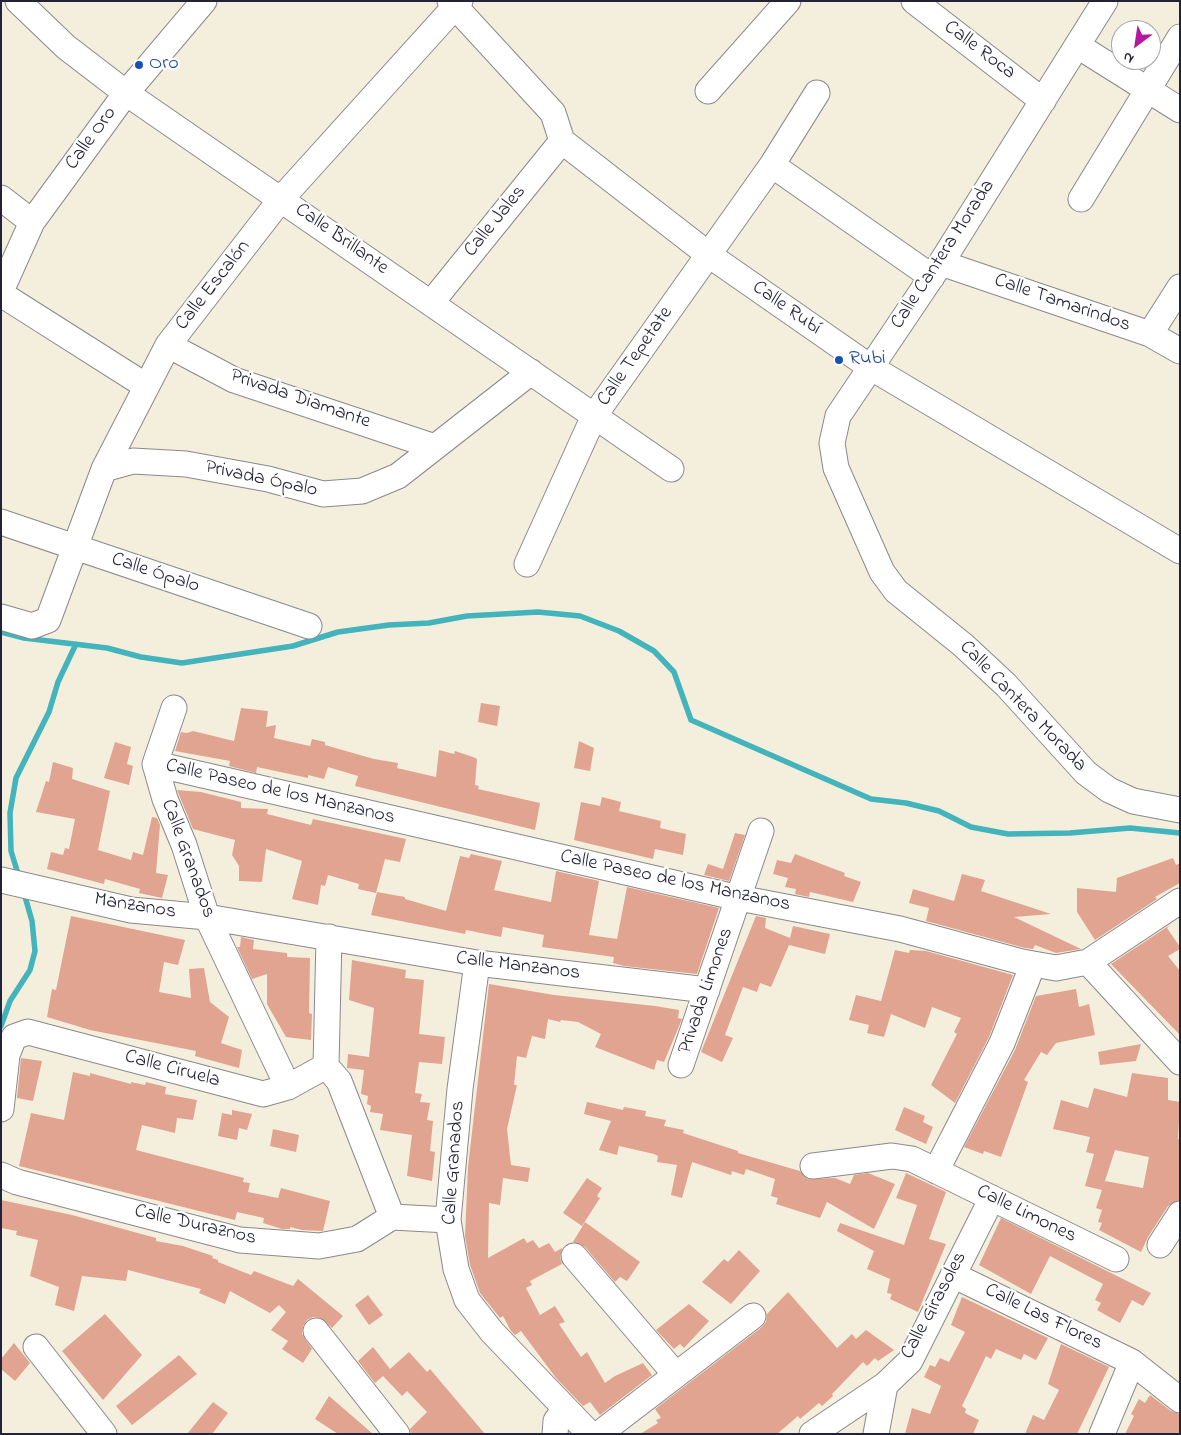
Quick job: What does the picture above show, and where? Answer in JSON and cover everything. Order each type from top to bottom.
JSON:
[{"type":"street","name":"Calle Brillante","points":[[18,1],[66,47],[126,93],[671,469]]},
{"type":"street","name":"Calle Oro","points":[[1,293],[32,222],[126,93],[204,1]]},
{"type":"street","points":[[708,91],[788,1]]},
{"type":"street","name":"Calle Roca","points":[[914,1],[1044,101]]},
{"type":"street","name":"Calle Cantera Morada","points":[[1105,1],[937,270],[838,416],[832,443],[836,468],[887,578],[896,591],[963,645],[1006,685],[1086,774],[1109,790],[1132,801],[1180,810]]},
{"type":"street","points":[[455,3],[553,113],[562,141]]},
{"type":"street","name":"Calle Escalón","points":[[1,617],[32,626],[48,620],[104,468],[168,345],[281,199],[455,3]]},
{"type":"street","points":[[1081,199],[1180,37]]},
{"type":"street","points":[[1078,46],[1180,110]]},
{"type":"street","name":"Calle Tepetate","points":[[527,564],[594,416],[772,165],[817,93]]},
{"type":"street","name":"Calle Rubí","points":[[562,141],[709,255],[870,367],[1180,550]]},
{"type":"street","name":"Calle Jales","points":[[431,303],[562,141]]},
{"type":"street","name":"Calle Tamarindos","points":[[772,165],[937,270],[1150,334],[1180,351]]},
{"type":"street","points":[[1,198],[32,222]]},
{"type":"street","points":[[1150,334],[1180,287]]},
{"type":"street","points":[[1,293],[146,386]]},
{"type":"street","name":"Privada Diamante","points":[[168,345],[234,380],[435,447]]},
{"type":"street","name":"Privada Ópalo","points":[[104,468],[133,461],[186,464],[268,478],[323,494],[362,491],[398,476],[531,372]]},
{"type":"street","name":"Calle Ópalo","points":[[1,522],[309,626]]},
{"type":"street","points":[[155,764],[174,708]]},
{"type":"street","name":"Calle Paseo de los Manzanos","points":[[155,764],[739,898],[900,929],[1032,964],[1056,968],[1088,962],[1180,901]]},
{"type":"street","name":"Calle Granados","points":[[155,764],[207,917],[288,1087]]},
{"type":"street","name":"Privada Limones","points":[[681,1065],[761,831]]},
{"type":"street","name":"Manzanos","points":[[1,880],[43,888],[131,910],[207,917],[329,936]]},
{"type":"street","points":[[329,936],[326,1066],[339,1081],[392,1217],[448,1220]]},
{"type":"street","name":"Calle Manzanos","points":[[329,936],[476,963],[707,990]]},
{"type":"street","points":[[1088,962],[1180,1062]]},
{"type":"street","name":"Calle Granados","points":[[476,963],[460,1089],[448,1220],[456,1269],[467,1300],[492,1332],[590,1434]]},
{"type":"street","points":[[813,1166],[892,1156],[912,1160],[936,1171],[1002,1043],[1032,964]]},
{"type":"street","name":"Calle Ciruela","points":[[1,1109],[7,1055],[14,1038],[28,1032],[263,1094],[288,1087],[326,1066]]},
{"type":"street","name":"Calle Limones","points":[[936,1171],[1116,1259]]},
{"type":"street","name":"Calle Duraznos","points":[[1,1174],[17,1182],[240,1240],[318,1246],[357,1239],[392,1217]]},
{"type":"street","name":"Calle Girasoles","points":[[812,1434],[884,1385],[910,1360],[992,1198]]},
{"type":"street","points":[[1160,1245],[1180,1214]]},
{"type":"street","points":[[574,1256],[676,1375]]},
{"type":"street","name":"Calle Las Flores","points":[[953,1275],[1132,1362],[1180,1400]]},
{"type":"street","points":[[599,1434],[753,1316]]},
{"type":"street","points":[[316,1331],[397,1434]]},
{"type":"street","points":[[36,1347],[104,1434]]},
{"type":"street","points":[[1102,1434],[1132,1362]]},
{"type":"street","points":[[876,1434],[884,1385]]},
{"type":"street","points":[[555,1434],[556,1421],[565,1408]]},
{"type":"building","points":[[481,703],[500,706],[497,726],[478,722]]},
{"type":"building","points":[[241,708],[268,711],[266,727],[276,725],[274,738],[310,746],[312,739],[325,742],[325,745],[374,759],[398,763],[397,768],[436,777],[439,750],[454,754],[455,751],[473,757],[477,759],[475,785],[479,786],[478,789],[540,803],[535,830],[355,786],[358,776],[328,767],[324,779],[308,775],[308,778],[257,767],[256,773],[229,766],[230,761],[175,751],[181,732],[193,731],[234,741]]},
{"type":"building","points":[[579,741],[594,748],[590,771],[574,768]]},
{"type":"building","points":[[115,742],[131,747],[127,764],[133,766],[129,785],[104,778]]},
{"type":"building","points":[[53,762],[73,768],[72,779],[110,791],[98,850],[131,860],[133,852],[143,855],[152,817],[157,818],[160,825],[156,873],[168,875],[162,898],[139,893],[140,889],[105,879],[104,884],[47,869],[51,852],[63,855],[65,848],[69,849],[75,819],[36,812],[46,781],[49,782]]},
{"type":"building","points":[[177,790],[201,792],[241,802],[241,808],[268,809],[267,814],[311,825],[313,819],[406,839],[400,862],[385,859],[376,893],[358,889],[359,884],[328,875],[325,886],[321,885],[318,905],[292,899],[302,861],[266,849],[262,882],[239,881],[239,866],[232,855],[235,840],[193,829]]},
{"type":"building","points":[[602,797],[621,802],[619,811],[661,821],[660,828],[686,834],[683,855],[655,849],[653,859],[574,840],[581,802],[600,806]]},
{"type":"building","points":[[735,833],[745,835],[729,881],[704,875],[708,864],[723,869]]},
{"type":"building","points":[[471,854],[502,861],[494,890],[551,902],[556,871],[599,881],[589,935],[617,939],[627,887],[719,908],[697,974],[624,966],[613,963],[614,957],[542,947],[544,935],[503,927],[501,937],[466,930],[465,934],[371,915],[377,892],[405,897],[405,899],[446,911],[460,856],[469,858]]},
{"type":"building","points":[[795,854],[845,873],[844,876],[861,882],[853,902],[810,892],[809,897],[795,894],[796,889],[785,887],[788,878],[773,874],[777,860],[791,863]]},
{"type":"building","points":[[1173,858],[1176,865],[1180,863],[1180,883],[1155,897],[1157,899],[1095,940],[1077,912],[1077,888],[1116,892],[1117,878]]},
{"type":"building","points":[[962,874],[985,880],[981,891],[1051,914],[1014,917],[1081,949],[1056,953],[1035,945],[1033,949],[1025,948],[926,921],[929,908],[909,903],[913,889],[954,901]]},
{"type":"building","points":[[71,916],[185,940],[178,965],[164,962],[159,992],[191,998],[189,969],[204,968],[210,1002],[229,1017],[221,1043],[242,1050],[239,1068],[195,1056],[196,1051],[90,1030],[47,1017],[52,989],[56,990]]},
{"type":"building","points":[[756,916],[766,918],[765,928],[790,938],[793,926],[830,934],[825,954],[789,945],[771,987],[760,983],[757,992],[743,987],[725,1035],[733,1038],[722,1062],[701,1052]]},
{"type":"building","points":[[1170,925],[1167,928],[1180,947],[1180,949],[1168,956],[1180,971],[1180,1035],[1111,964]]},
{"type":"building","points":[[241,937],[254,940],[253,949],[287,953],[287,957],[310,958],[309,1013],[312,1014],[311,1040],[286,1037],[267,1004],[267,974],[252,979],[237,947],[240,947]]},
{"type":"building","points":[[895,950],[909,953],[910,950],[926,951],[1013,975],[989,1037],[955,1103],[931,1085],[957,1034],[954,1032],[961,1018],[932,1007],[925,1028],[891,1014],[884,1037],[867,1033],[869,1025],[849,1020],[856,995],[881,1001]]},
{"type":"building","points":[[352,960],[406,970],[405,978],[424,980],[419,1034],[445,1037],[442,1064],[419,1062],[415,1093],[422,1094],[420,1102],[430,1103],[427,1120],[433,1121],[430,1151],[435,1152],[432,1181],[407,1176],[412,1135],[380,1130],[383,1114],[370,1112],[371,1106],[367,1104],[368,1096],[361,1094],[364,1070],[347,1068],[348,1054],[369,1057],[374,1008],[349,1000]]},
{"type":"building","points":[[489,984],[554,995],[679,1010],[678,1018],[682,1019],[664,1062],[657,1060],[654,1070],[595,1047],[601,1034],[578,1022],[561,1020],[560,1022],[548,1019],[545,1039],[532,1036],[526,1058],[517,1056],[514,1085],[517,1085],[507,1129],[511,1165],[530,1168],[528,1182],[503,1178],[500,1205],[489,1203],[488,1258],[524,1238],[527,1243],[533,1240],[539,1248],[549,1243],[555,1252],[562,1248],[560,1258],[562,1264],[530,1281],[532,1285],[526,1288],[540,1315],[555,1306],[565,1322],[559,1324],[581,1357],[587,1352],[605,1383],[615,1376],[643,1363],[652,1375],[600,1415],[590,1402],[583,1406],[556,1378],[521,1331],[515,1335],[511,1331],[503,1316],[500,1318],[480,1293],[470,1265],[465,1236],[468,1167]]},
{"type":"building","points":[[1076,989],[1079,1007],[1089,1004],[1095,1035],[1056,1043],[1047,1055],[1041,1052],[1024,1080],[1028,1082],[1001,1157],[984,1151],[983,1154],[964,1147],[1015,1050],[1036,996]]},
{"type":"building","points":[[1141,1044],[1136,1061],[1100,1065],[1098,1052]]},
{"type":"building","points":[[21,1058],[42,1061],[33,1101],[17,1098]]},
{"type":"building","points":[[73,1072],[90,1076],[90,1073],[131,1084],[131,1082],[145,1085],[146,1082],[166,1087],[165,1094],[197,1100],[193,1120],[177,1118],[175,1133],[142,1125],[136,1150],[244,1178],[243,1182],[250,1183],[248,1192],[278,1198],[281,1188],[330,1201],[323,1231],[302,1230],[290,1227],[290,1229],[282,1229],[263,1223],[264,1218],[237,1212],[235,1220],[19,1166],[31,1113],[64,1120]]},
{"type":"building","points":[[1132,1073],[1168,1078],[1168,1100],[1180,1102],[1178,1139],[1180,1139],[1180,1200],[1168,1206],[1148,1237],[1141,1252],[1099,1230],[1102,1223],[1098,1222],[1102,1210],[1096,1208],[1102,1190],[1085,1186],[1094,1154],[1086,1152],[1090,1137],[1053,1129],[1061,1100],[1088,1108],[1094,1088],[1127,1097]],"holes":[[[1115,1150],[1149,1157],[1143,1188],[1105,1181],[1102,1190]]]},
{"type":"building","points":[[587,1102],[623,1110],[624,1107],[646,1111],[645,1116],[666,1120],[664,1126],[684,1130],[683,1133],[738,1151],[738,1153],[800,1171],[808,1179],[835,1178],[850,1184],[854,1175],[868,1173],[895,1184],[874,1229],[827,1202],[820,1218],[776,1204],[778,1198],[771,1196],[775,1179],[746,1169],[744,1175],[732,1171],[731,1175],[692,1162],[682,1198],[671,1195],[677,1165],[657,1162],[658,1156],[654,1154],[619,1146],[617,1155],[599,1150],[611,1121],[584,1114]]},
{"type":"building","points":[[904,1107],[925,1116],[923,1122],[933,1127],[926,1144],[895,1130]]},
{"type":"building","points":[[232,1110],[252,1114],[247,1130],[239,1128],[237,1140],[218,1136],[222,1113],[232,1115]]},
{"type":"building","points":[[273,1129],[299,1135],[296,1152],[270,1146]]},
{"type":"building","points":[[906,1173],[946,1192],[929,1239],[946,1244],[918,1312],[890,1299],[892,1294],[887,1293],[890,1279],[867,1269],[874,1251],[837,1231],[840,1223],[904,1245],[917,1205],[896,1198]]},
{"type":"building","points":[[587,1178],[602,1188],[597,1196],[600,1198],[582,1226],[563,1213]]},
{"type":"building","points":[[1,1200],[72,1215],[156,1238],[156,1241],[183,1246],[213,1256],[212,1258],[218,1260],[218,1262],[251,1275],[254,1271],[293,1286],[298,1279],[343,1316],[332,1328],[321,1318],[313,1317],[307,1320],[303,1326],[302,1334],[312,1349],[303,1363],[282,1349],[288,1341],[271,1330],[286,1312],[279,1305],[270,1313],[230,1291],[225,1304],[199,1293],[201,1289],[128,1270],[126,1281],[82,1276],[74,1311],[55,1305],[59,1287],[30,1276],[38,1240],[16,1235],[17,1231],[1,1228]]},
{"type":"building","points":[[1001,1218],[1151,1293],[1143,1306],[1132,1300],[1120,1323],[1097,1310],[1101,1303],[1095,1300],[1103,1284],[1050,1256],[1031,1294],[979,1265]]},
{"type":"building","points":[[585,1222],[640,1262],[627,1281],[620,1277],[615,1282],[585,1247],[573,1242]]},
{"type":"building","points":[[739,1250],[760,1271],[731,1304],[702,1282],[724,1259],[728,1262]]},
{"type":"building","points":[[788,1292],[837,1348],[852,1334],[856,1339],[866,1330],[894,1350],[878,1361],[875,1358],[867,1366],[863,1362],[822,1406],[819,1403],[800,1419],[798,1416],[777,1434],[640,1434],[658,1423],[656,1420],[661,1418],[655,1409],[762,1327],[766,1322],[767,1314]]},
{"type":"building","points":[[368,1295],[383,1315],[369,1325],[355,1305]]},
{"type":"building","points":[[962,1297],[1048,1338],[1036,1360],[1024,1354],[1021,1360],[996,1349],[991,1359],[986,1356],[962,1406],[966,1409],[965,1413],[979,1420],[973,1434],[905,1434],[912,1408],[930,1414],[941,1386],[924,1377],[930,1365],[935,1367],[940,1358],[949,1362],[965,1332],[951,1325]]},
{"type":"building","points":[[689,1304],[709,1321],[684,1348],[680,1344],[674,1349],[656,1330]]},
{"type":"building","points":[[105,1314],[142,1355],[103,1400],[62,1351]]},
{"type":"building","points":[[14,1343],[30,1363],[15,1381],[1,1369],[1,1359]]},
{"type":"building","points":[[1061,1344],[1109,1367],[1077,1434],[1025,1434],[1033,1415],[1044,1420],[1059,1390],[1048,1384]]},
{"type":"building","points":[[373,1347],[390,1369],[409,1352],[427,1372],[430,1369],[485,1434],[411,1434],[410,1429],[427,1412],[407,1391],[402,1396],[383,1376],[375,1383],[358,1361]]},
{"type":"building","points":[[179,1355],[197,1374],[132,1425],[116,1406]]},
{"type":"building","points":[[1150,1395],[1171,1411],[1180,1414],[1180,1434],[1125,1434],[1134,1416],[1131,1414],[1139,1399],[1145,1403]]},
{"type":"building","points":[[329,1396],[373,1434],[338,1434],[315,1419]]},
{"type":"building","points":[[213,1402],[228,1413],[212,1434],[187,1434]]},
{"type":"waterway","points":[[1,632],[24,638],[107,648],[141,657],[182,663],[293,646],[338,632],[389,625],[429,623],[467,616],[538,612],[580,616],[619,631],[654,651],[674,672],[691,720],[871,799],[906,803],[939,811],[971,827],[1008,834],[1070,833],[1130,828],[1180,833]]},
{"type":"waterway","points":[[19,877],[11,851],[10,813],[16,778],[49,712],[58,682],[76,644]]},
{"type":"waterway","points":[[1,1026],[10,1001],[30,970],[35,951],[32,921],[24,893]]},
{"type":"place","name":"Oro","points":[[139,65]]},
{"type":"place","name":"Rubi","points":[[839,360]]}]
